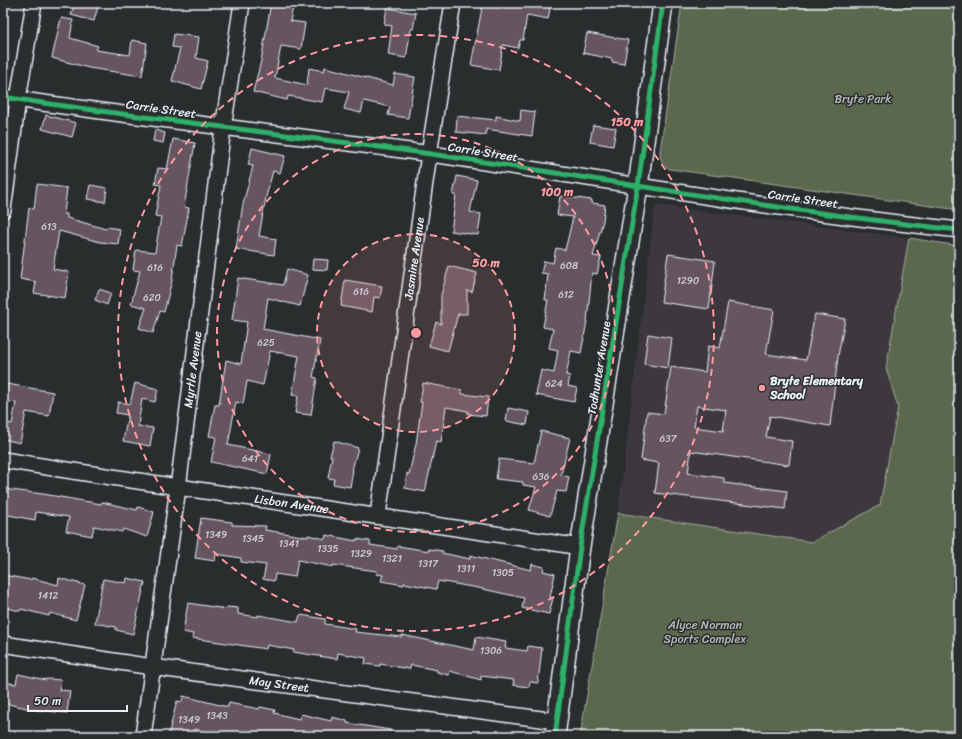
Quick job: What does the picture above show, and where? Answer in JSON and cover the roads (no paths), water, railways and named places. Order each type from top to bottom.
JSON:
[{"type":"street","points":[[3,210],[18,99],[34,3]]},
{"type":"street","name":"Myrtle Avenue","points":[[143,736],[178,488],[223,128],[242,3]]},
{"type":"street","name":"Jasmine Avenue","points":[[378,515],[429,154],[453,3]]},
{"type":"street","name":"Todhunter Avenue","points":[[556,728],[580,547],[638,186],[663,3]]},
{"type":"street","name":"Carrie Street","points":[[3,97],[223,128],[429,154],[638,186],[959,230]]},
{"type":"street","name":"Lisbon Avenue","points":[[3,460],[178,488],[378,515],[580,547]]},
{"type":"street","name":"May Street","points":[[3,644],[556,728]]},
{"type":"place","name":"Bryte Elementary School","points":[[762,388]]},
{"type":"park label","name":"Bryte Park","points":[[863,99]]},
{"type":"park label","name":"Alyce Norman Sports Complex","points":[[705,632]]}]
